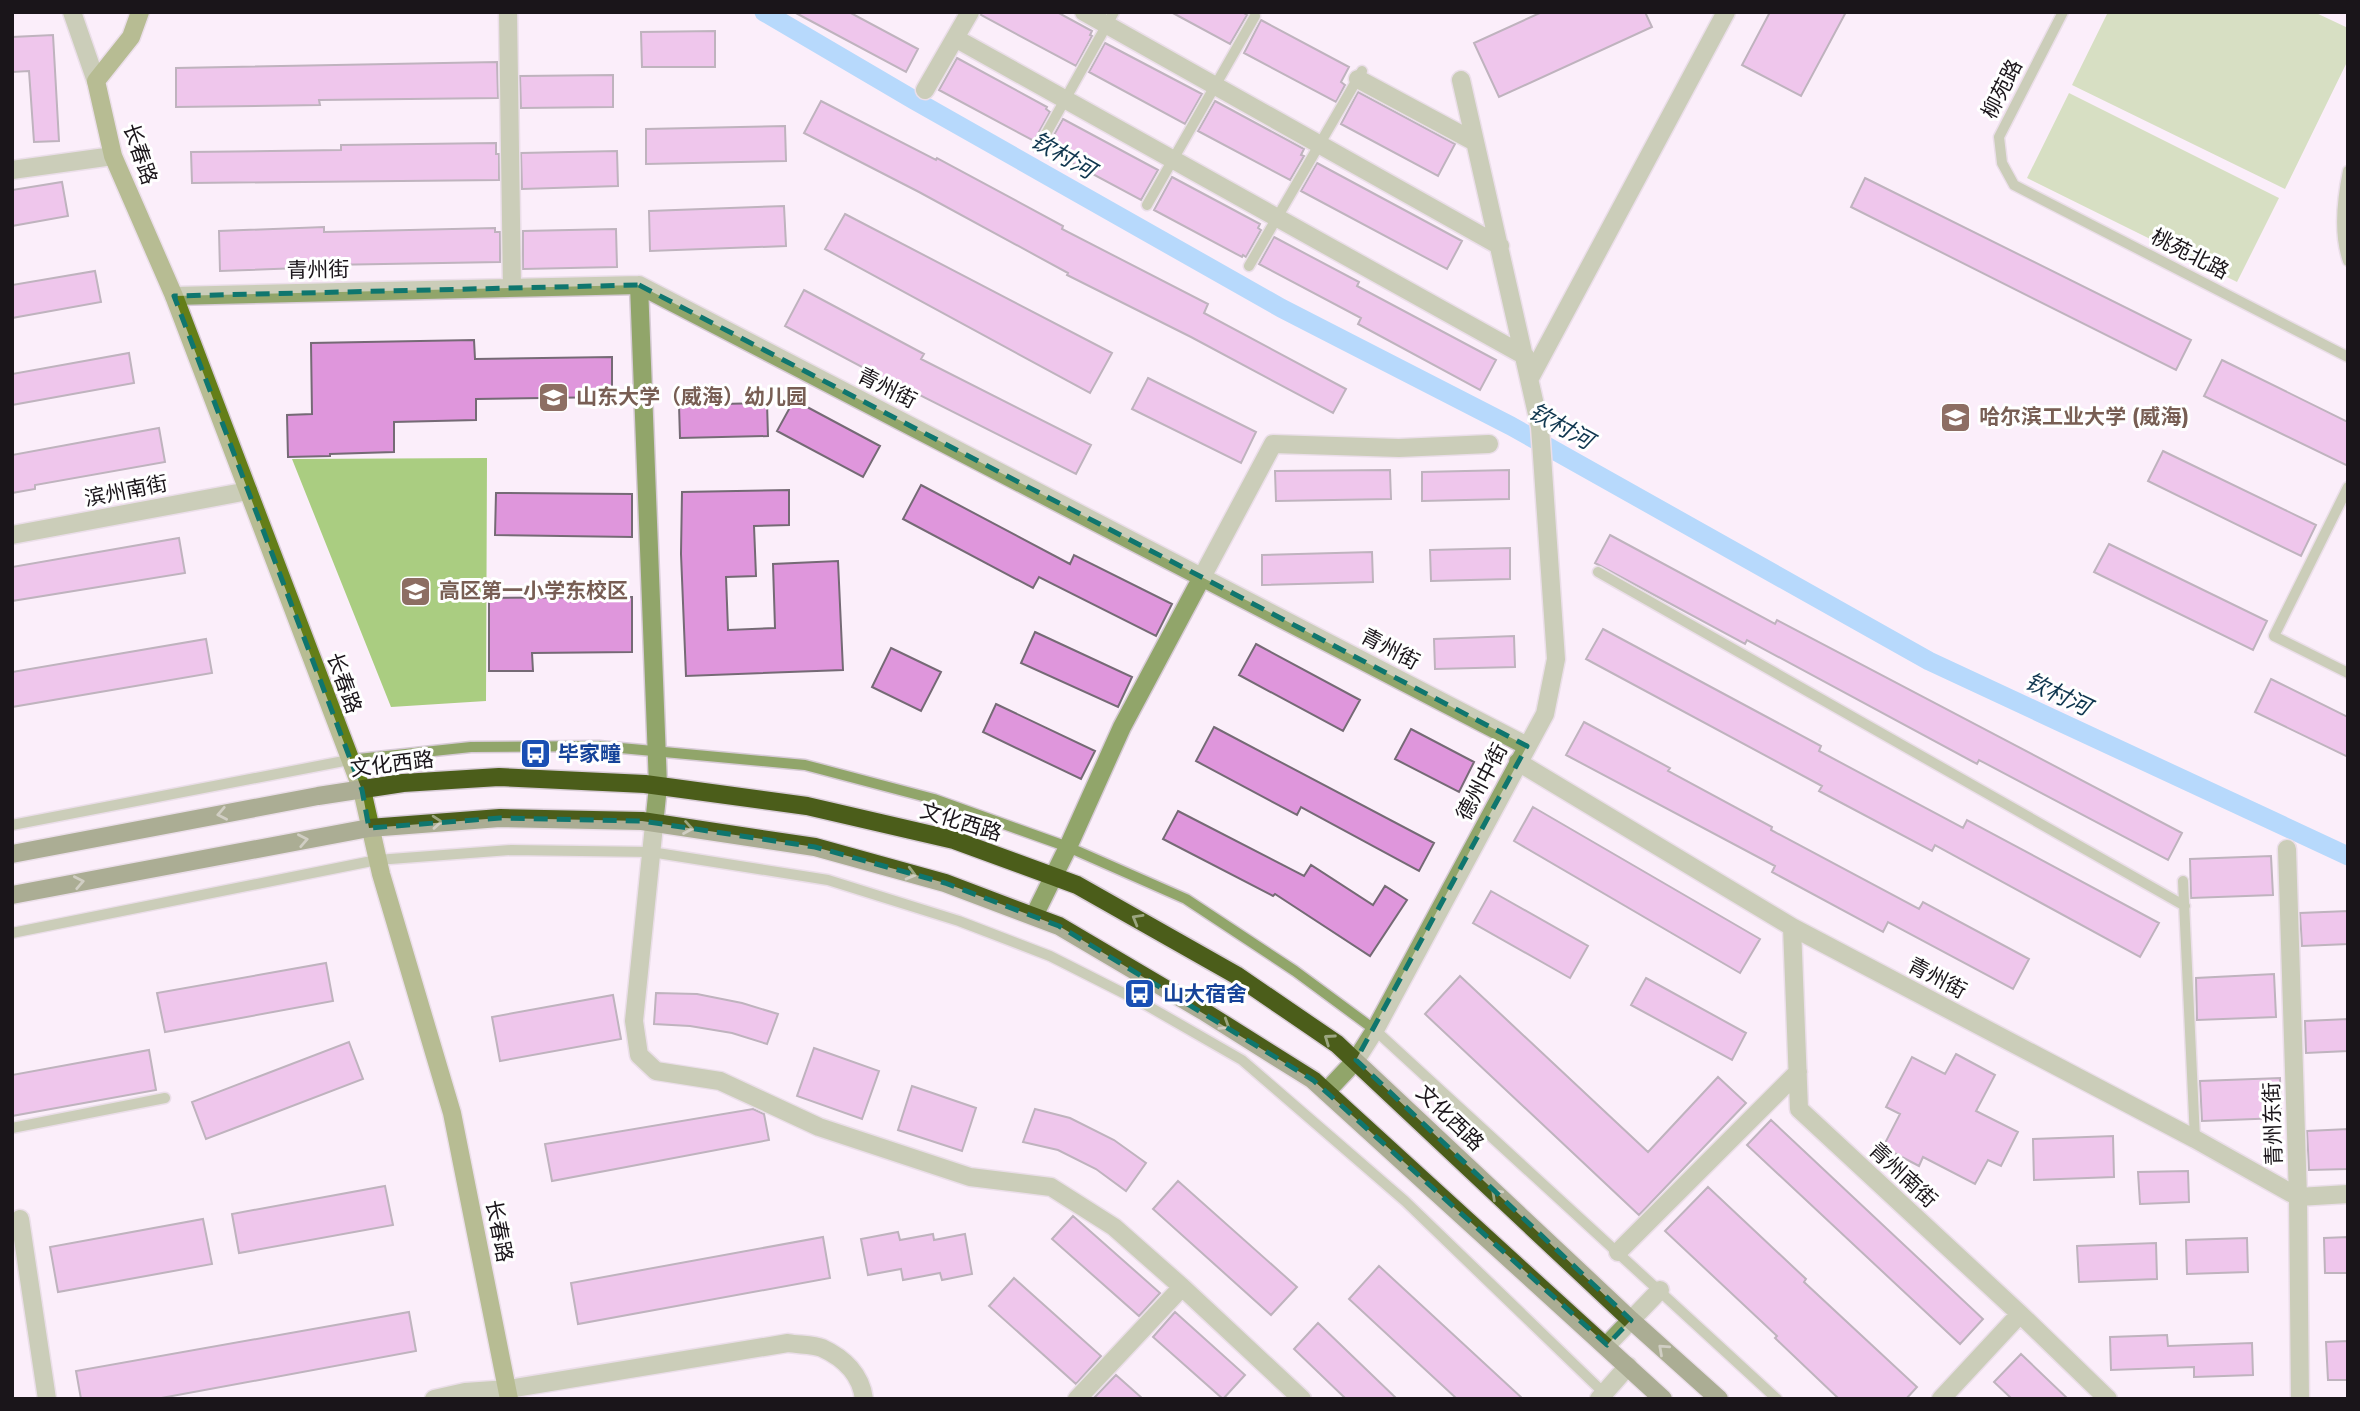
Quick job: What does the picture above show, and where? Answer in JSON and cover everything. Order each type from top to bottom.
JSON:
[{"type":"main road","name":"文化西路","points":[[12,854],[403,783],[499,777],[658,786],[807,806],[954,840],[1077,885],[1236,975],[1356,1060],[1714,1397]]},
{"type":"main road","points":[[12,895],[369,828],[500,818],[655,823],[815,847],[945,883],[1059,926],[1313,1080],[1663,1399]]},
{"type":"street","points":[[72,12],[96,81]]},
{"type":"street","points":[[96,81],[131,37],[140,12]]},
{"type":"street","points":[[509,12],[512,288]]},
{"type":"street","points":[[925,90],[970,12]]},
{"type":"street","points":[[1084,12],[1111,19],[1215,86],[1500,246]]},
{"type":"street","points":[[1530,377],[1726,12]]},
{"type":"street","points":[[955,38],[1525,356]]},
{"type":"street","points":[[1360,75],[1475,142]]},
{"type":"street","name":"德州中街","points":[[1326,1092],[1356,1060],[1376,1030],[1545,714],[1556,659],[1540,427],[1461,80]]},
{"type":"street","name":"长春路","points":[[96,81],[113,156],[174,296],[362,790],[377,860],[452,1114],[509,1394]]},
{"type":"street","points":[[12,170],[113,156]]},
{"type":"street","points":[[639,285],[658,786],[634,1021],[639,1055],[656,1071],[720,1081],[820,1127],[970,1177],[1051,1187],[1114,1227],[1301,1399]]},
{"type":"street","name":"青州街","points":[[174,296],[639,285],[1527,746]]},
{"type":"street","points":[[1034,916],[1122,727],[1273,444],[1399,448],[1489,444]]},
{"type":"street","name":"滨州南街","points":[[12,535],[248,491]]},
{"type":"street","name":"青州街","points":[[1518,762],[1792,927],[2195,1139],[2298,1197]]},
{"type":"street","name":"青州东街","points":[[2287,849],[2298,1197],[2300,1399]]},
{"type":"street","name":"青州南街","points":[[1792,927],[1799,1109],[2108,1399]]},
{"type":"street","points":[[1618,1252],[1798,1072]]},
{"type":"street","points":[[2298,1197],[2348,1194]]},
{"type":"street","points":[[20,1219],[47,1399]]},
{"type":"street","points":[[1077,1399],[1182,1287]]},
{"type":"street","points":[[1606,1345],[1660,1290]]},
{"type":"street","points":[[1941,1399],[2020,1314]]},
{"type":"street","points":[[434,1399],[466,1392],[509,1394],[788,1343],[821,1347],[851,1368],[862,1387],[864,1399]]},
{"type":"street","points":[[1605,1397],[1628,1366]]},
{"type":"lane","name":"柳苑路","points":[[2014,186],[2002,163],[2000,136],[2063,12]]},
{"type":"lane","points":[[1147,205],[1255,16]]},
{"type":"lane","points":[[1038,148],[1111,19]]},
{"type":"lane","points":[[1249,266],[1360,75]]},
{"type":"lane","points":[[2348,171],[2343,191],[2342,245],[2348,261]]},
{"type":"lane","name":"桃苑北路","points":[[2014,186],[2348,357]]},
{"type":"lane","points":[[2348,487],[2274,636],[2348,673]]},
{"type":"lane","points":[[1598,572],[2185,906]]},
{"type":"lane","points":[[12,825],[349,760],[471,747],[599,746],[805,765],[934,799],[1068,847],[1185,899],[1294,971],[1376,1030],[1777,1399]]},
{"type":"lane","points":[[12,933],[377,860],[511,850],[651,852],[828,880],[959,921],[1050,956],[1141,1002],[1242,1060],[1405,1201],[1605,1397]]},
{"type":"lane","points":[[2183,881],[2195,1139]]},
{"type":"lane","points":[[12,1128],[165,1098]]},
{"type":"highlighted area","points":[[639,285],[1527,746],[1356,1060],[1631,1320],[1607,1345],[1313,1080],[1059,926],[945,883],[815,847],[642,821],[500,818],[369,828],[362,790],[174,296]]},
{"type":"green space","points":[[2108,12],[2314,12],[2348,28],[2348,60],[2285,189],[2072,85]]},
{"type":"green space","points":[[2069,93],[2279,198],[2237,282],[2027,178]]},
{"type":"green space","points":[[487,458],[486,701],[391,707],[292,459]]},
{"type":"building","points":[[794,12],[849,12],[918,49],[906,72]]},
{"type":"building","points":[[981,12],[1057,12],[1092,31],[1092,36],[1076,66],[981,15]]},
{"type":"building","points":[[1171,12],[1242,12],[1247,15],[1230,44]]},
{"type":"building","points":[[1542,12],[1645,12],[1652,27],[1499,97],[1474,43]]},
{"type":"building","points":[[1770,12],[1846,12],[1801,96],[1742,65]]},
{"type":"building","points":[[1261,20],[1349,67],[1341,82],[1345,85],[1336,102],[1244,53]]},
{"type":"building","points":[[715,31],[715,67],[642,67],[641,32]]},
{"type":"building","points":[[53,35],[59,141],[34,142],[29,71],[12,72],[12,37]]},
{"type":"building","points":[[1105,43],[1202,94],[1185,124],[1089,72]]},
{"type":"building","points":[[957,58],[1047,107],[1050,112],[1034,141],[939,90]]},
{"type":"building","points":[[497,62],[498,98],[319,100],[320,105],[176,107],[176,68]]},
{"type":"building","points":[[613,75],[613,107],[521,108],[520,76]]},
{"type":"building","points":[[1358,92],[1455,144],[1438,176],[1341,124]]},
{"type":"building","points":[[821,101],[936,160],[937,158],[1063,226],[1062,229],[1208,304],[1204,313],[1346,389],[1333,413],[1067,275],[1068,273],[919,192],[804,133]]},
{"type":"building","points":[[1215,101],[1304,149],[1301,155],[1304,156],[1290,180],[1198,131]]},
{"type":"building","points":[[1063,119],[1158,170],[1141,200],[1046,149]]},
{"type":"building","points":[[785,126],[786,161],[646,164],[646,129]]},
{"type":"building","points":[[496,143],[496,154],[499,154],[499,180],[192,183],[191,152],[341,150],[341,145]]},
{"type":"building","points":[[617,151],[618,186],[522,189],[521,153]]},
{"type":"building","points":[[1317,163],[1462,241],[1447,269],[1301,191]]},
{"type":"building","points":[[1172,177],[1260,224],[1258,228],[1261,230],[1246,257],[1154,210]]},
{"type":"building","points":[[1865,178],[2191,340],[2176,370],[1851,207]]},
{"type":"building","points":[[62,182],[68,216],[12,226],[12,190]]},
{"type":"building","points":[[784,206],[786,246],[650,251],[649,211]]},
{"type":"building","points":[[845,214],[1112,353],[1090,393],[825,249]]},
{"type":"building","points":[[324,227],[324,232],[495,228],[495,232],[500,232],[500,262],[326,265],[220,271],[219,231]]},
{"type":"building","points":[[616,229],[617,267],[523,269],[523,231]]},
{"type":"building","points":[[1274,237],[1359,282],[1357,286],[1496,360],[1480,390],[1358,324],[1361,318],[1259,264]]},
{"type":"building","points":[[95,271],[101,302],[12,318],[12,285]]},
{"type":"building","points":[[804,290],[924,354],[921,359],[1091,445],[1076,474],[906,388],[905,390],[785,326]]},
{"type":"building","points":[[474,340],[475,359],[612,357],[612,397],[476,399],[476,420],[394,422],[394,452],[288,457],[287,415],[312,414],[311,343]]},
{"type":"building","points":[[129,353],[134,383],[12,405],[12,374]]},
{"type":"building","points":[[2222,360],[2348,422],[2348,466],[2204,396]]},
{"type":"building","points":[[1148,378],[1256,432],[1241,463],[1132,409]]},
{"type":"building","points":[[794,400],[880,446],[863,477],[777,431]]},
{"type":"building","points":[[767,403],[768,436],[680,438],[679,405]]},
{"type":"building","points":[[159,428],[165,462],[35,485],[35,489],[12,493],[12,455]]},
{"type":"building","points":[[2163,451],[2316,525],[2301,556],[2148,481]]},
{"type":"building","points":[[1390,470],[1391,499],[1276,501],[1275,471]]},
{"type":"building","points":[[1509,470],[1509,499],[1422,501],[1422,472]]},
{"type":"building","points":[[921,485],[1070,564],[1074,555],[1172,604],[1156,636],[1039,577],[1033,588],[903,519]]},
{"type":"building","points":[[789,490],[789,525],[754,526],[756,576],[726,577],[728,630],[775,628],[773,564],[838,561],[843,670],[686,676],[681,554],[682,492]]},
{"type":"building","points":[[496,493],[632,494],[632,537],[495,535]]},
{"type":"building","points":[[1610,535],[1775,624],[1777,620],[2182,833],[2168,860],[1979,760],[1977,764],[1747,640],[1745,644],[1595,563]]},
{"type":"building","points":[[179,538],[185,573],[12,601],[12,567]]},
{"type":"building","points":[[2109,544],[2267,621],[2253,650],[2094,572]]},
{"type":"building","points":[[1510,548],[1510,579],[1431,581],[1430,550]]},
{"type":"building","points":[[1372,552],[1373,582],[1262,585],[1262,555]]},
{"type":"building","points":[[632,597],[632,652],[532,653],[533,671],[489,671],[489,598]]},
{"type":"building","points":[[1603,629],[1821,746],[1819,751],[1963,828],[1967,820],[2159,923],[2140,957],[1935,845],[1932,851],[1819,791],[1822,786],[1586,659]]},
{"type":"building","points":[[1035,632],[1132,677],[1118,707],[1021,663]]},
{"type":"building","points":[[1514,636],[1515,667],[1435,669],[1434,639]]},
{"type":"building","points":[[206,639],[212,673],[12,707],[12,672]]},
{"type":"building","points":[[1256,644],[1360,700],[1343,731],[1239,675]]},
{"type":"building","points":[[891,648],[941,672],[921,711],[872,687]]},
{"type":"building","points":[[2271,679],[2348,717],[2348,757],[2255,712]]},
{"type":"building","points":[[996,704],[1095,751],[1081,779],[983,732]]},
{"type":"building","points":[[1584,722],[1670,768],[1668,771],[1772,827],[1771,830],[1919,909],[1923,902],[2029,959],[2013,989],[1888,922],[1883,932],[1772,872],[1775,866],[1566,755]]},
{"type":"building","points":[[1214,727],[1434,843],[1419,871],[1301,807],[1297,815],[1196,761]]},
{"type":"building","points":[[1411,729],[1474,762],[1459,792],[1395,759]]},
{"type":"building","points":[[1533,807],[1760,939],[1740,973],[1514,841]]},
{"type":"building","points":[[1178,811],[1304,876],[1311,865],[1373,905],[1385,886],[1407,900],[1370,956],[1275,894],[1273,896],[1163,839]]},
{"type":"building","points":[[2271,856],[2273,895],[2191,898],[2190,859]]},
{"type":"building","points":[[1491,891],[1588,946],[1570,978],[1473,923]]},
{"type":"building","points":[[2348,911],[2348,944],[2302,946],[2300,913]]},
{"type":"building","points":[[326,963],[333,1001],[165,1032],[157,993]]},
{"type":"building","points":[[2274,974],[2276,1017],[2197,1020],[2196,978]]},
{"type":"building","points":[[1460,976],[1648,1152],[1718,1077],[1746,1103],[1639,1215],[1425,1014]]},
{"type":"building","points":[[1646,978],[1746,1033],[1732,1060],[1631,1005]]},
{"type":"building","points":[[656,993],[697,994],[778,1014],[767,1044],[732,1033],[690,1026],[654,1024]]},
{"type":"building","points":[[613,995],[621,1039],[500,1061],[492,1017]]},
{"type":"building","points":[[2348,1019],[2348,1051],[2306,1053],[2305,1021]]},
{"type":"building","points":[[349,1042],[363,1079],[206,1139],[192,1102]]},
{"type":"building","points":[[814,1048],[879,1071],[862,1119],[797,1096]]},
{"type":"building","points":[[149,1050],[156,1090],[12,1116],[12,1075]]},
{"type":"building","points":[[1956,1054],[1995,1075],[1976,1111],[2018,1132],[2001,1166],[1988,1160],[1975,1184],[1923,1157],[1919,1166],[1883,1147],[1900,1114],[1886,1107],[1912,1057],[1945,1074]]},
{"type":"building","points":[[2280,1078],[2281,1118],[2202,1121],[2200,1081]]},
{"type":"building","points":[[912,1086],[976,1108],[962,1151],[898,1130]]},
{"type":"building","points":[[753,1109],[764,1114],[769,1140],[552,1181],[545,1144]]},
{"type":"building","points":[[1035,1109],[1070,1118],[1114,1140],[1146,1163],[1126,1191],[1096,1169],[1058,1150],[1023,1142]]},
{"type":"building","points":[[1771,1120],[1983,1319],[1960,1344],[1747,1145]]},
{"type":"building","points":[[2348,1129],[2348,1169],[2309,1170],[2307,1131]]},
{"type":"building","points":[[2113,1136],[2114,1177],[2034,1180],[2033,1139]]},
{"type":"building","points":[[2188,1171],[2189,1202],[2140,1204],[2138,1172]]},
{"type":"building","points":[[1178,1181],[1297,1287],[1271,1315],[1153,1209]]},
{"type":"building","points":[[385,1186],[393,1225],[239,1253],[232,1214]]},
{"type":"building","points":[[1708,1187],[1806,1279],[1804,1282],[1917,1387],[1906,1399],[1839,1399],[1775,1338],[1777,1336],[1665,1231]]},
{"type":"building","points":[[1073,1216],[1160,1293],[1139,1316],[1052,1239]]},
{"type":"building","points":[[203,1219],[212,1264],[58,1292],[50,1247]]},
{"type":"building","points":[[898,1232],[900,1240],[933,1234],[934,1240],[965,1234],[972,1274],[942,1280],[940,1273],[903,1280],[901,1269],[868,1275],[861,1239]]},
{"type":"building","points":[[823,1237],[830,1278],[578,1324],[571,1283]]},
{"type":"building","points":[[2348,1237],[2348,1273],[2325,1273],[2324,1238]]},
{"type":"building","points":[[2247,1238],[2248,1272],[2187,1274],[2186,1240]]},
{"type":"building","points":[[2156,1243],[2157,1279],[2079,1282],[2077,1246]]},
{"type":"building","points":[[1379,1266],[1523,1399],[1457,1399],[1349,1299]]},
{"type":"building","points":[[1014,1278],[1101,1356],[1076,1384],[989,1306]]},
{"type":"building","points":[[409,1312],[416,1351],[156,1399],[81,1399],[76,1371]]},
{"type":"building","points":[[1175,1312],[1245,1375],[1223,1399],[1153,1337]]},
{"type":"building","points":[[1318,1323],[1397,1399],[1346,1399],[1294,1349]]},
{"type":"building","points":[[2167,1335],[2168,1346],[2252,1343],[2253,1375],[2194,1377],[2194,1367],[2111,1370],[2110,1337]]},
{"type":"building","points":[[2348,1341],[2348,1380],[2328,1380],[2326,1342]]},
{"type":"building","points":[[2021,1354],[2068,1399],[2012,1399],[1994,1382]]},
{"type":"building","points":[[1116,1375],[1143,1399],[1093,1399]]},
{"type":"waterway","name":"钦村河","points":[[764,12],[1281,308],[1511,426],[1929,661],[2348,856]]},
{"type":"place","name":"山东大学（威海）幼儿园","points":[[553,397]]},
{"type":"place","name":"哈尔滨工业大学 (威海)","points":[[1956,417]]},
{"type":"place","name":"高区第一小学东校区","points":[[416,591]]},
{"type":"place","name":"毕家疃","points":[[535,754]]},
{"type":"place","name":"山大宿舍","points":[[1140,994]]}]
